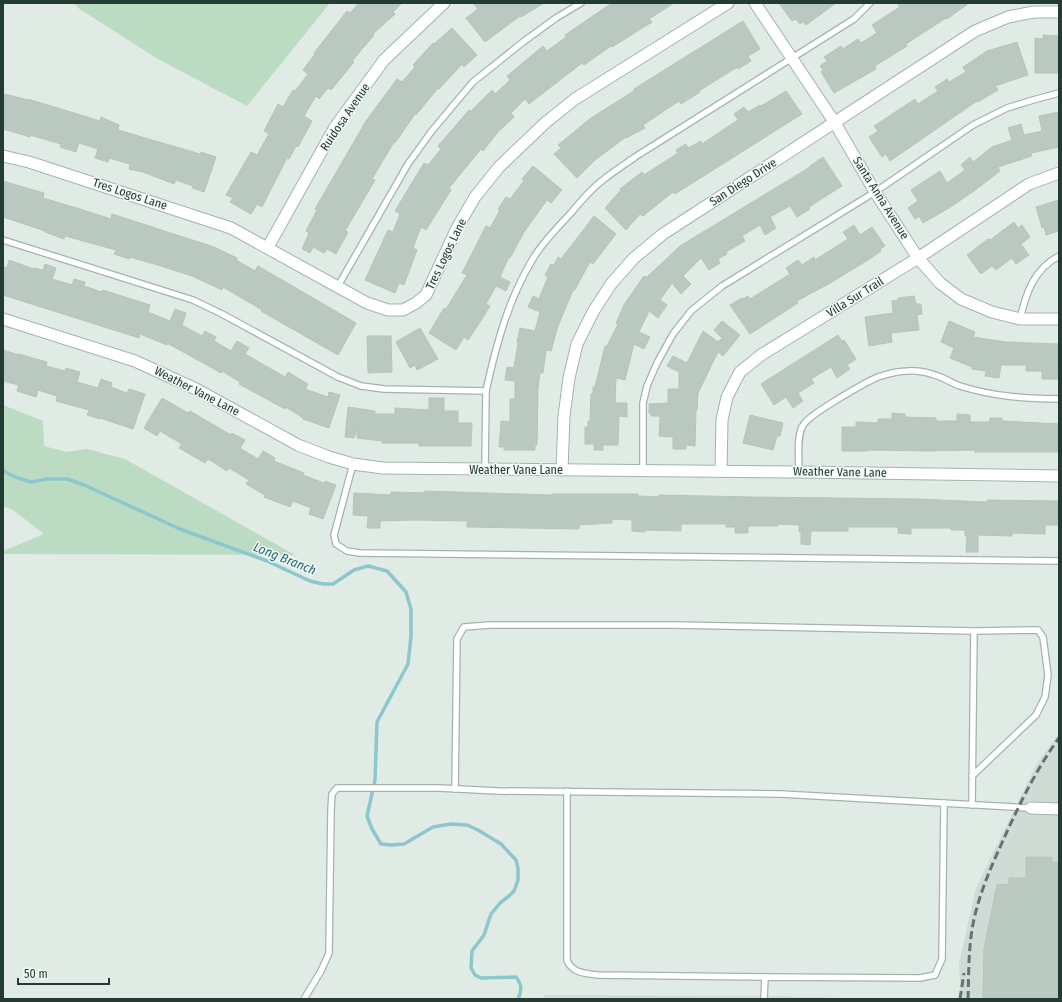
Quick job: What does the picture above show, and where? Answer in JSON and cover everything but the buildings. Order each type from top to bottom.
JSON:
[{"type":"street","name":"Ruidosa Avenue","points":[[268,247],[335,127],[366,84],[384,60],[444,3]]},
{"type":"street","name":"Tres Logos Lane","points":[[3,156],[29,162],[231,228],[268,247],[367,303],[388,310],[403,310],[416,303],[426,295],[457,228],[476,197],[499,167],[545,123],[575,99],[728,3]]},
{"type":"street","name":"Santa Anna Avenue","points":[[755,3],[835,123],[876,192],[918,258],[940,283],[961,299],[992,312],[1020,318],[1059,319]]},
{"type":"street","name":"San Diego Drive","points":[[562,470],[564,416],[569,378],[577,344],[593,312],[611,284],[634,258],[664,234],[975,32],[1008,17],[1034,12],[1059,12]]},
{"type":"street","name":"Villa Sur Trail","points":[[721,471],[722,420],[727,397],[740,372],[761,355],[918,258],[1029,184],[1059,173]]},
{"type":"street","name":"Weather Vane Lane","points":[[3,319],[135,361],[196,389],[298,445],[329,458],[353,464],[383,468],[485,470],[643,470],[1059,476]]},
{"type":"street","points":[[1031,808],[1059,809]]},
{"type":"lane","points":[[338,286],[408,164],[431,132],[473,82],[523,42],[556,18],[581,3]]},
{"type":"lane","points":[[485,470],[486,391],[491,366],[505,320],[519,286],[534,257],[552,233],[601,181],[635,157],[854,19],[870,3]]},
{"type":"lane","points":[[643,470],[643,403],[647,386],[657,363],[673,334],[691,312],[722,286],[876,192],[973,125],[1007,108],[1059,94]]},
{"type":"lane","points":[[3,240],[193,300],[229,317],[338,377],[361,386],[384,389],[486,391]]},
{"type":"lane","points":[[1020,318],[1025,299],[1038,272],[1059,256]]},
{"type":"lane","points":[[799,472],[800,434],[803,424],[812,416],[860,386],[878,377],[895,372],[908,370],[923,372],[942,378],[959,386],[998,396],[1059,399]]},
{"type":"lane","points":[[353,464],[334,535],[336,544],[348,551],[360,553],[1059,560]]},
{"type":"lane","points":[[455,789],[457,639],[464,627],[490,625],[666,625],[1038,630],[1043,637],[1048,675],[1045,697],[1036,715],[972,776]]},
{"type":"lane","points":[[972,805],[974,630]]},
{"type":"lane","points":[[304,999],[321,971],[329,953],[332,794],[337,788],[781,794],[1031,808]]},
{"type":"lane","points":[[567,791],[567,960],[570,967],[579,972],[597,975],[920,978],[935,975],[942,959],[944,803]]},
{"type":"lane","points":[[764,999],[765,977]]},
{"type":"shaded area","points":[[1059,733],[1059,999],[961,999],[959,963],[976,888],[1036,765]]},
{"type":"shaded area","points":[[544,995],[764,996],[885,999],[544,999]]},
{"type":"green space","points":[[75,3],[330,3],[247,106],[158,59],[78,8]]},
{"type":"green space","points":[[3,405],[43,421],[44,446],[66,452],[87,449],[125,459],[295,555],[3,554],[3,551],[44,534],[13,510],[3,506]]},
{"type":"waterway","name":"Long Branch","points":[[3,471],[31,482],[47,479],[67,479],[84,485],[180,529],[267,561],[310,581],[323,584],[333,584],[354,570],[368,566],[387,571],[406,592],[411,609],[411,636],[408,664],[377,722],[375,780],[367,816],[372,829],[381,844],[404,844],[433,827],[451,824],[467,825],[501,844],[516,860],[518,880],[514,891],[500,903],[491,914],[484,935],[472,951],[471,968],[475,975],[481,978],[516,977],[521,988],[518,999]]},
{"type":"railway","points":[[968,999],[969,955],[973,922],[984,886],[997,853],[1020,804],[1034,777],[1059,738]]},
{"type":"railway","points":[[960,999],[964,973]]}]
